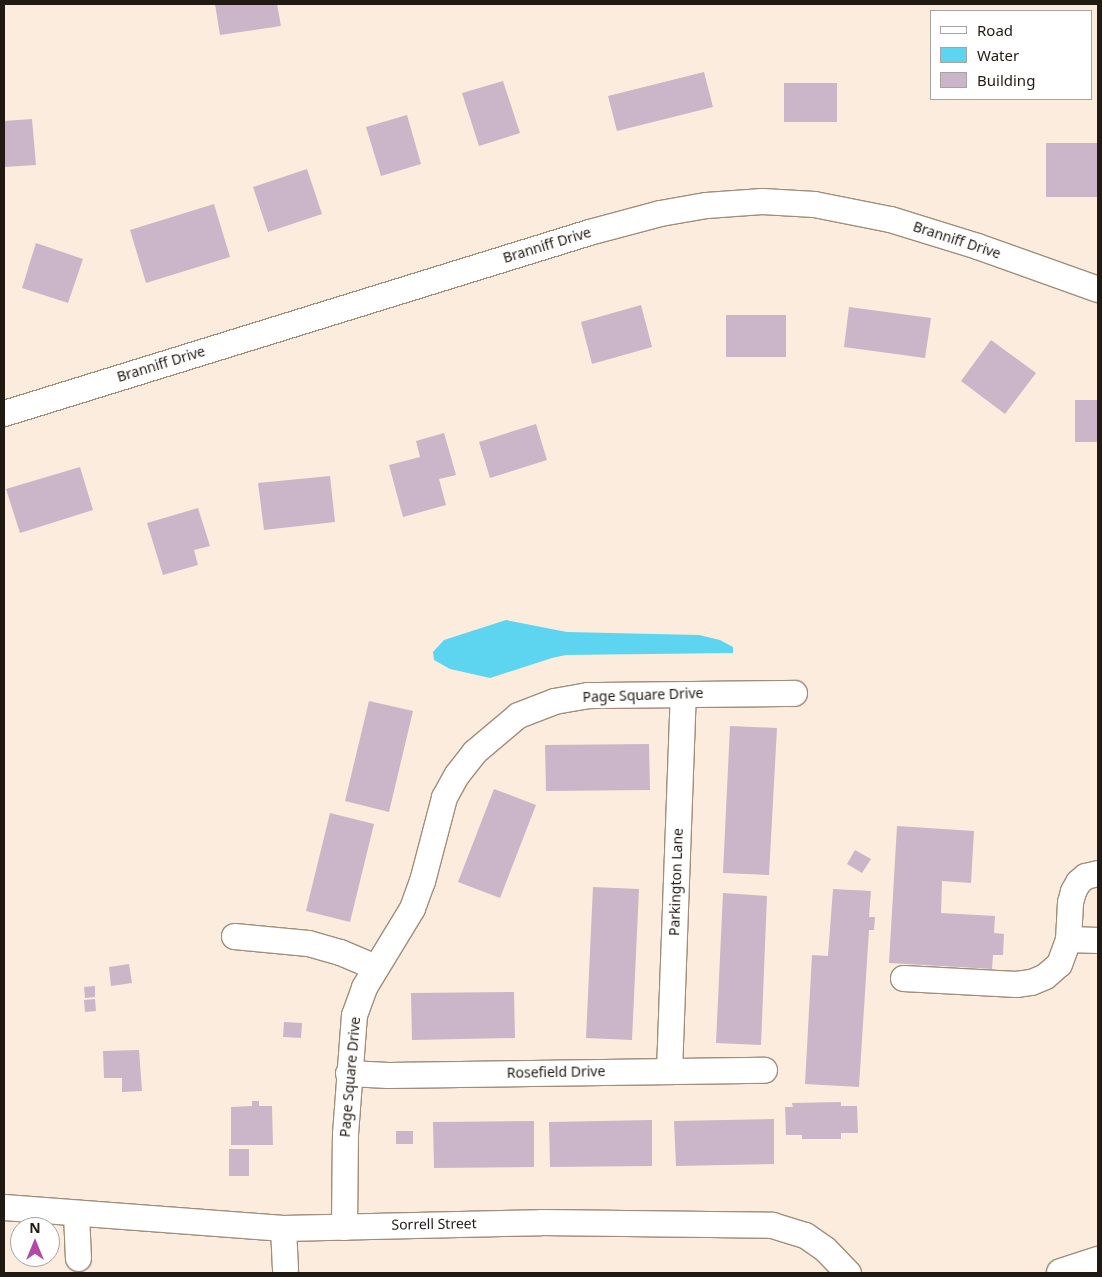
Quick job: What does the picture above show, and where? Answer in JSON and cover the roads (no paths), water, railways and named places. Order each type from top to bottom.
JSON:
[{"type":"main road","points":[[1061,1273],[1098,1261]]},
{"type":"street","name":"Branniff Drive","points":[[4,413],[589,232],[660,213],[706,205],[762,201],[814,204],[890,219],[977,246],[1098,289]]},
{"type":"street","name":"Page Square Drive","points":[[344,1227],[345,1134],[348,1073],[354,1015],[364,987],[412,908],[422,881],[444,797],[457,774],[474,752],[518,715],[554,701],[587,695],[794,693]]},
{"type":"street","name":"Parkington Lane","points":[[669,1071],[682,694]]},
{"type":"street","points":[[903,978],[1016,984],[1031,982],[1045,976],[1059,964],[1068,938],[1070,902],[1073,891],[1078,882],[1085,876],[1098,872]]},
{"type":"street","points":[[234,936],[308,943],[376,966]]},
{"type":"street","points":[[1068,938],[1098,940]]},
{"type":"street","name":"Rosefield Drive","points":[[348,1073],[388,1075],[764,1070]]},
{"type":"street","name":"Sorrell Street","points":[[4,1207],[283,1228],[541,1222],[772,1225],[805,1235],[825,1249],[848,1273]]},
{"type":"street","points":[[76,1213],[78,1258]]},
{"type":"street","points":[[283,1228],[285,1269]]},
{"type":"water","points":[[506,620],[567,632],[699,635],[720,640],[733,647],[733,653],[566,655],[490,678],[450,669],[434,660],[433,652],[444,640]]}]
